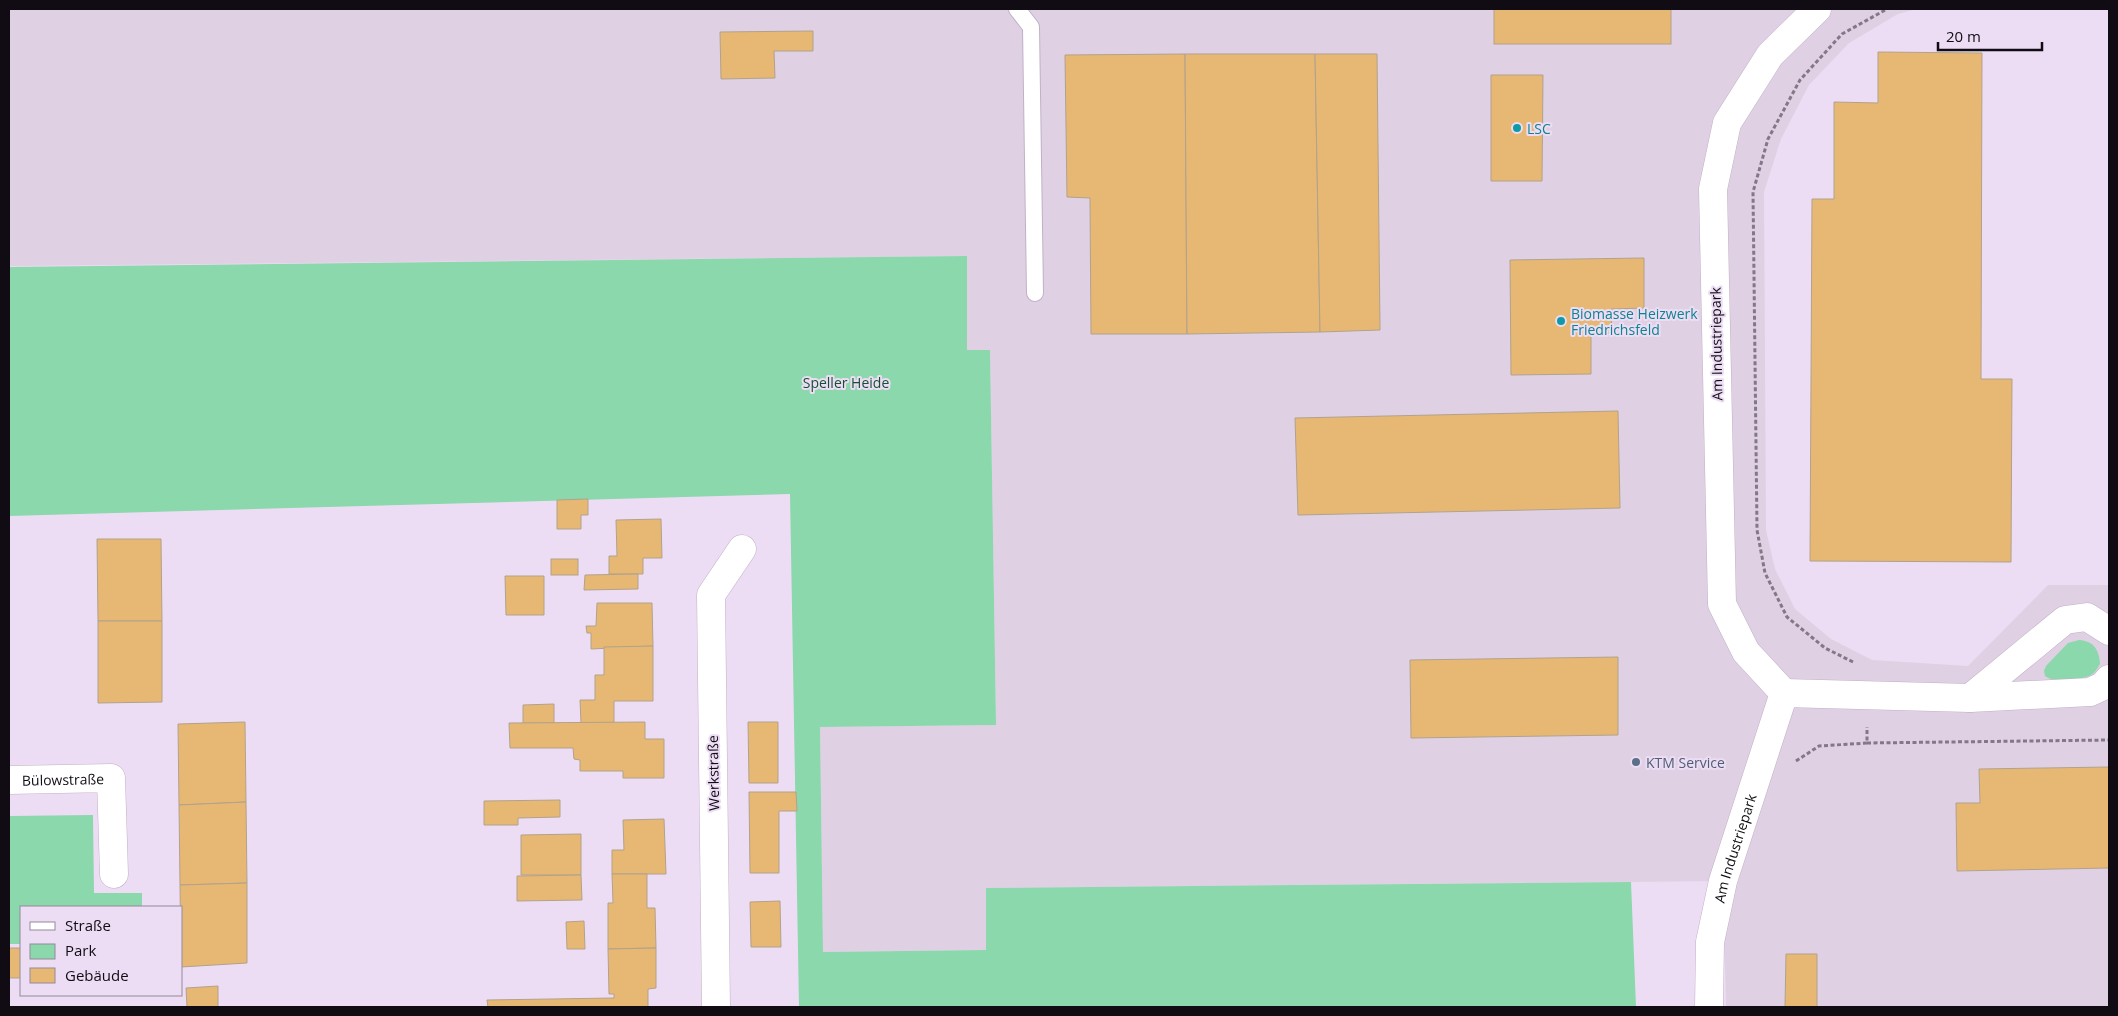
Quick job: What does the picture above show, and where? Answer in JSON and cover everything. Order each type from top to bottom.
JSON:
[{"type":"street","name":"Am Industriepark","points":[[1709,1007],[1710,942],[1723,881],[1784,693],[1746,652],[1722,604],[1713,189],[1727,123],[1770,55],[1817,9]]},
{"type":"street","name":"Werkstraße","points":[[716,1007],[711,595],[742,549]]},
{"type":"street","points":[[1970,698],[2065,620],[2087,617],[2109,631]]},
{"type":"street","points":[[1784,693],[1970,698],[2090,692],[2103,686],[2109,679]]},
{"type":"street","name":"Bülowstraße","points":[[9,780],[111,778],[114,874]]},
{"type":"lane","points":[[1017,9],[1031,27],[1035,293]]},
{"type":"path","points":[[1867,743],[1867,696],[1870,669],[1825,648],[1787,616],[1765,573],[1757,530],[1753,192],[1768,139],[1800,80],[1842,34],[1887,9]]},
{"type":"path","points":[[1795,763],[1819,746],[1867,743],[2109,740]]},
{"type":"shaded area","points":[[9,9],[1916,9],[1898,14],[1849,43],[1809,85],[1781,139],[1764,192],[1766,530],[1775,569],[1795,609],[1831,639],[1872,660],[1968,666],[2048,585],[2109,585],[2109,1007],[1726,1007],[1723,881],[986,888],[986,950],[823,952],[820,727],[996,725],[990,350],[967,350],[967,256],[9,266]]},
{"type":"green space","name":"Speller Heide","points":[[967,256],[967,350],[990,350],[996,725],[820,727],[823,952],[986,950],[986,888],[1631,882],[1636,1007],[799,1007],[790,494],[9,516],[9,267]]},
{"type":"green space","points":[[2079,640],[2092,644],[2097,651],[2100,664],[2094,673],[2073,680],[2054,680],[2045,676],[2046,666],[2068,643]]},
{"type":"green space","points":[[93,815],[94,893],[142,893],[142,906],[20,906],[20,944],[9,944],[9,816]]},
{"type":"building","points":[[1494,9],[1671,9],[1671,44],[1494,44]]},
{"type":"building","points":[[813,31],[813,51],[774,51],[775,78],[721,79],[720,32]]},
{"type":"building","points":[[1878,52],[1982,53],[1981,379],[2012,379],[2011,562],[1810,561],[1812,199],[1834,199],[1834,102],[1878,103]]},
{"type":"building","points":[[1185,54],[1187,334],[1091,334],[1090,198],[1067,197],[1065,55]]},
{"type":"building","points":[[1185,54],[1315,54],[1320,332],[1187,334]]},
{"type":"building","points":[[1315,54],[1377,54],[1380,330],[1320,332]]},
{"type":"building","name":"LSC","points":[[1491,75],[1543,75],[1542,181],[1491,181]]},
{"type":"building","name":"Biomasse Heizwerk Friedrichsfeld","points":[[1644,258],[1644,308],[1611,309],[1612,333],[1591,333],[1591,374],[1511,375],[1510,260]]},
{"type":"building","points":[[1618,411],[1620,508],[1298,515],[1295,418]]},
{"type":"building","points":[[588,499],[588,515],[581,515],[581,529],[557,529],[557,500]]},
{"type":"building","points":[[661,519],[662,558],[643,558],[643,574],[609,574],[609,556],[617,556],[616,520]]},
{"type":"building","points":[[97,539],[161,539],[162,621],[98,621]]},
{"type":"building","points":[[551,559],[578,559],[578,575],[551,575]]},
{"type":"building","points":[[638,574],[638,589],[584,590],[585,575]]},
{"type":"building","points":[[505,576],[544,576],[544,615],[506,615]]},
{"type":"building","points":[[597,603],[652,603],[653,646],[591,649],[591,633],[587,633],[586,626],[596,626]]},
{"type":"building","points":[[98,621],[162,621],[162,702],[98,703]]},
{"type":"building","points":[[653,646],[653,701],[614,701],[614,723],[581,723],[580,700],[595,700],[595,675],[604,675],[604,647]]},
{"type":"building","points":[[1618,657],[1618,735],[1411,738],[1410,660]]},
{"type":"building","points":[[554,704],[554,723],[523,723],[523,705]]},
{"type":"building","points":[[245,722],[246,802],[179,805],[178,724]]},
{"type":"building","points":[[645,722],[645,739],[664,739],[664,778],[623,778],[623,771],[580,771],[580,760],[574,759],[573,748],[510,748],[509,723]]},
{"type":"building","points":[[748,722],[778,722],[778,783],[749,783]]},
{"type":"building","points":[[2109,767],[2109,868],[1957,871],[1956,803],[1980,803],[1979,769]]},
{"type":"building","points":[[749,792],[796,792],[797,811],[779,811],[779,873],[750,873]]},
{"type":"building","points":[[560,800],[560,817],[518,818],[518,825],[484,825],[484,801]]},
{"type":"building","points":[[246,802],[247,883],[180,885],[179,805]]},
{"type":"building","points":[[664,819],[666,874],[612,874],[612,850],[624,850],[623,820]]},
{"type":"building","points":[[581,834],[581,875],[521,875],[521,835]]},
{"type":"building","points":[[612,874],[647,874],[647,908],[655,908],[656,948],[608,949],[608,903],[613,903]]},
{"type":"building","points":[[581,875],[582,900],[517,901],[517,876]]},
{"type":"building","points":[[247,883],[247,963],[182,967],[180,885]]},
{"type":"building","points":[[780,901],[781,947],[751,947],[750,902]]},
{"type":"building","points":[[584,921],[585,949],[567,949],[566,922]]},
{"type":"building","points":[[9,948],[20,948],[20,978],[9,978]]},
{"type":"building","points":[[656,948],[656,988],[648,989],[648,1007],[488,1007],[487,1000],[614,998],[614,994],[609,994],[608,949]]},
{"type":"building","points":[[1786,954],[1817,954],[1817,1007],[1785,1007]]},
{"type":"building","points":[[218,986],[218,1007],[187,1007],[186,988]]},
{"type":"place","name":"LSC","points":[[1517,128]]},
{"type":"place","name":"Biomasse Heizwerk Friedrichsfeld","points":[[1561,321]]},
{"type":"place","name":"KTM Service","points":[[1636,762]]}]
